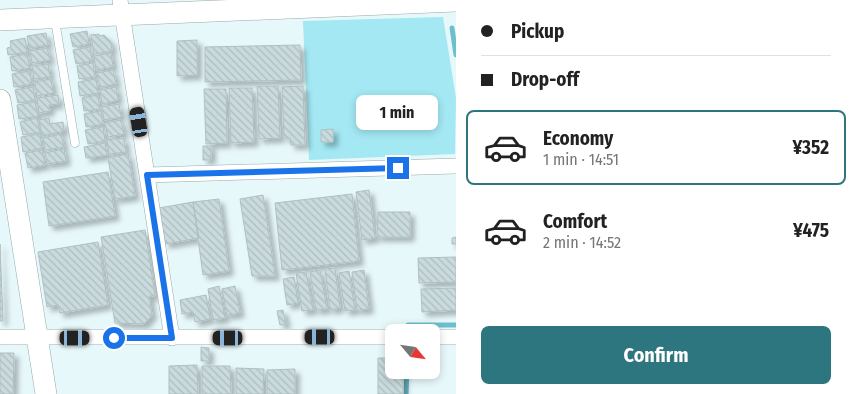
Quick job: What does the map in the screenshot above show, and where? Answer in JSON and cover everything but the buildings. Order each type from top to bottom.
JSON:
[{"type":"street","points":[[0,20],[55,18],[121,8],[456,2]]},
{"type":"street","points":[[121,8],[172,338]]},
{"type":"street","points":[[0,100],[46,394]]},
{"type":"street","points":[[147,175],[456,166]]},
{"type":"street","points":[[0,337],[385,337]]},
{"type":"street","points":[[440,337],[456,337]]},
{"type":"lane","points":[[55,18],[75,143]]},
{"type":"shaded area","points":[[443,17],[456,98],[455,154],[309,160],[303,21]]},
{"type":"waterway","points":[[452,28],[456,55]]},
{"type":"waterway","points":[[440,325],[456,325]]},
{"type":"waterway","points":[[406,394],[407,379]]},
{"type":"route","points":[[114,338],[172,338],[147,175],[398,168]]}]
